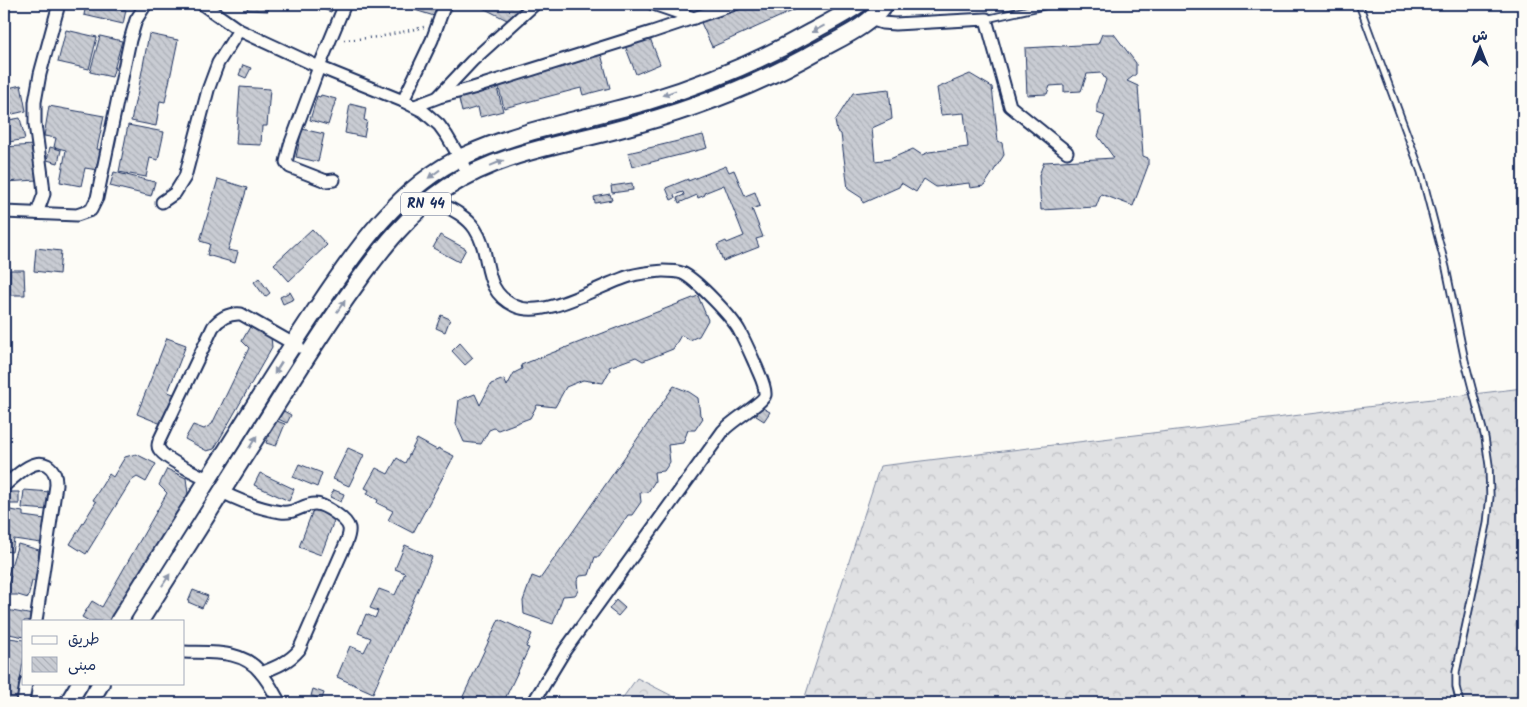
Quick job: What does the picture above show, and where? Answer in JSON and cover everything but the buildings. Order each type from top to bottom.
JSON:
[{"type":"main road","name":"RN 44","points":[[121,620],[294,343],[336,280],[383,220],[412,191],[439,170],[460,158],[494,143],[650,100],[746,65],[783,48],[859,4]]},
{"type":"main road","name":"RN 44","points":[[141,620],[309,353],[344,301],[395,234],[432,199],[468,176],[500,162],[542,148],[656,119],[754,83],[791,66],[850,33],[870,19],[885,4]]},
{"type":"main road","points":[[68,703],[79,684]]},
{"type":"main road","points":[[89,703],[100,684]]},
{"type":"street","points":[[37,213],[44,194],[35,124],[35,102],[40,74],[59,4]]},
{"type":"street","points":[[4,212],[77,215],[91,210],[97,198],[130,40],[136,20],[146,4]]},
{"type":"street","points":[[202,4],[239,30],[319,67],[415,106],[428,114],[439,125],[460,158],[468,176]]},
{"type":"street","points":[[334,180],[326,181],[290,167],[286,162],[290,145],[319,67],[345,4]]},
{"type":"street","points":[[403,101],[432,40],[445,4]]},
{"type":"street","points":[[439,97],[472,61],[535,4]]},
{"type":"street","points":[[653,4],[694,18]]},
{"type":"street","points":[[415,106],[735,4]]},
{"type":"street","points":[[870,19],[882,23],[895,24],[986,19],[1010,106],[1066,152]]},
{"type":"street","points":[[162,202],[175,193],[185,176],[208,90],[218,63],[239,30]]},
{"type":"street","points":[[432,199],[465,218],[473,225],[481,238],[495,290],[506,301],[520,308],[534,310],[550,307],[638,274],[672,271],[684,274],[726,312],[734,322],[748,348],[764,388],[764,397],[760,402],[734,420],[723,432],[565,650],[533,703]]},
{"type":"street","points":[[208,479],[173,461],[160,451],[158,446],[214,327],[223,318],[241,314],[309,353]]},
{"type":"street","points":[[4,486],[35,463],[43,463],[51,467],[56,476],[36,620]]},
{"type":"street","points":[[222,492],[241,502],[279,512],[288,513],[317,504],[343,519],[350,533],[299,650],[293,657],[282,664],[261,673]]},
{"type":"street","points":[[185,652],[235,654],[250,661],[261,673],[280,703]]},
{"type":"street","points":[[23,703],[26,684]]},
{"type":"lane","points":[[986,19],[1052,4]]},
{"type":"lane","points":[[1359,4],[1421,172],[1446,268],[1465,361],[1485,438],[1489,465],[1490,496],[1487,524],[1456,672],[1456,688],[1460,703]]},
{"type":"path","points":[[330,41],[379,37],[438,23]]},
{"type":"green space","points":[[1523,388],[1523,703],[803,703],[880,466]]},
{"type":"green space","points":[[637,678],[686,703],[619,703]]}]
